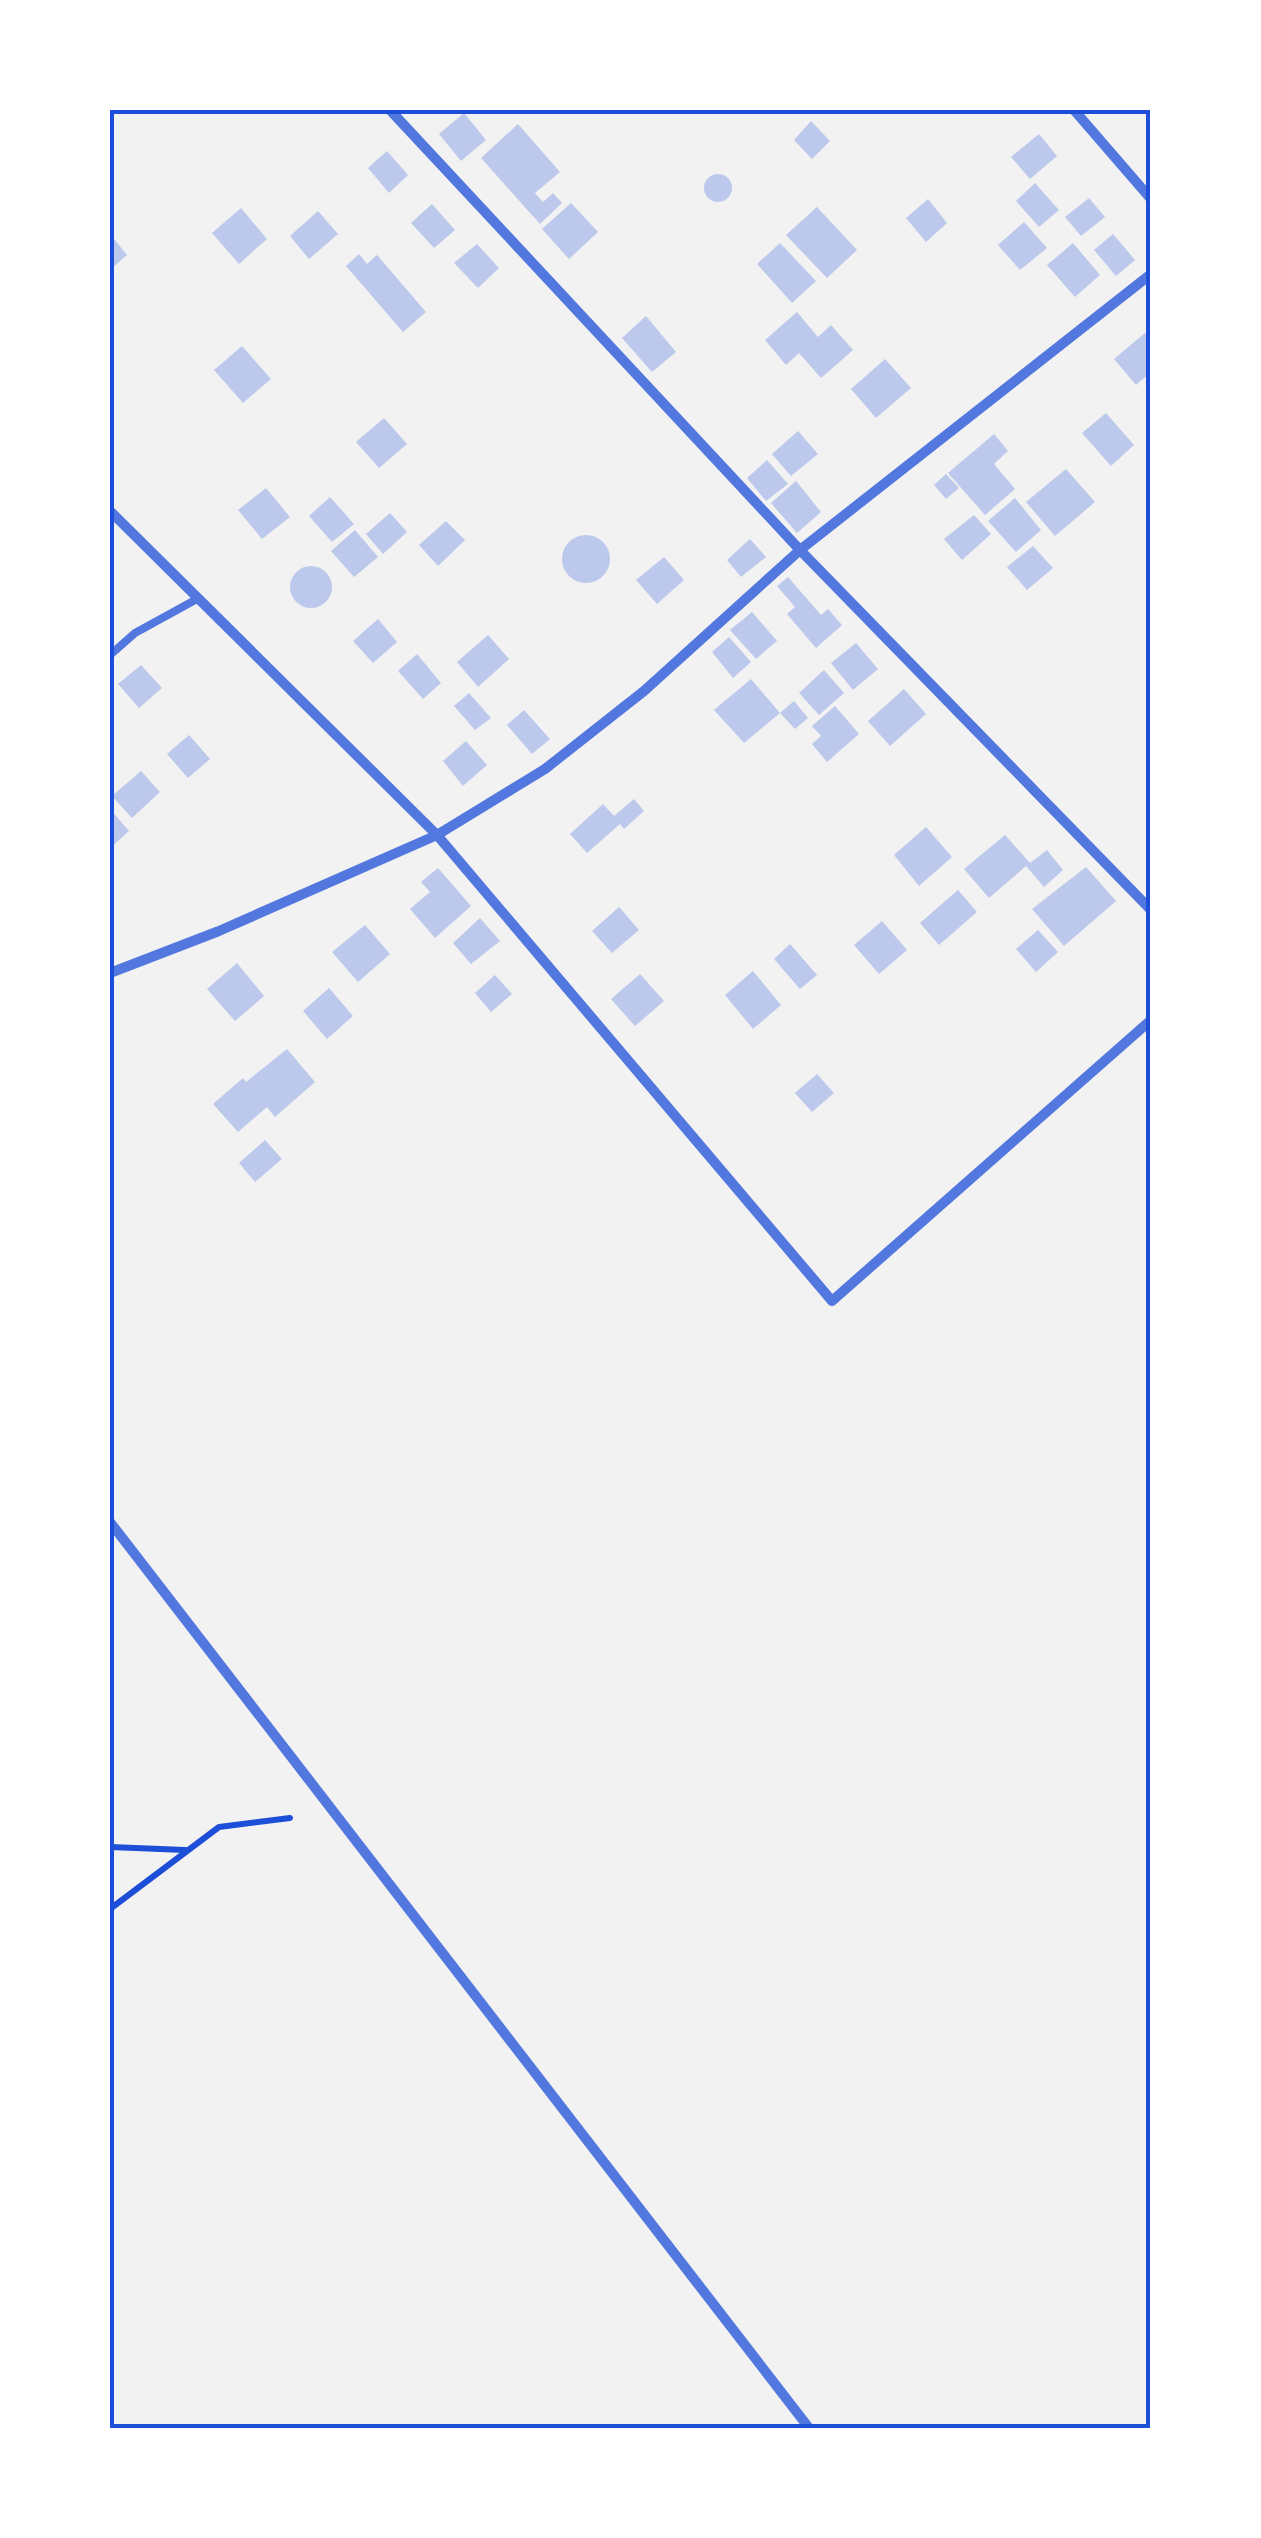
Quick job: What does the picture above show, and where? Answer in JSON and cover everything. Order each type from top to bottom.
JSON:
[{"type":"street","points":[[390,110],[800,550],[1151,910]]},
{"type":"street","points":[[1074,110],[1151,198]]},
{"type":"street","points":[[110,973],[219,931],[437,836],[545,769],[644,692],[800,550],[1151,274]]},
{"type":"street","points":[[110,511],[437,836],[832,1301],[1151,1020]]},
{"type":"street","points":[[110,1522],[809,2428]]},
{"type":"lane","points":[[110,655],[136,632],[197,599]]},
{"type":"path","points":[[110,1910],[219,1826],[298,1818],[329,1807]]},
{"type":"path","points":[[110,1846],[186,1850]]},
{"type":"building","points":[[464,113],[486,140],[461,161],[439,134]]},
{"type":"building","points":[[811,121],[830,141],[812,159],[794,140]]},
{"type":"building","points":[[518,124],[560,172],[535,193],[543,202],[553,193],[562,203],[540,224],[481,158]]},
{"type":"building","points":[[1039,134],[1057,156],[1030,179],[1011,157]]},
{"type":"building","points":[[387,151],[408,175],[389,193],[368,168]]},
{"type":"building","points":[[718,174],[728,178],[732,188],[728,198],[718,202],[708,198],[704,188],[708,178]]},
{"type":"building","points":[[1035,183],[1059,210],[1039,227],[1016,201]]},
{"type":"building","points":[[1089,198],[1105,217],[1081,236],[1065,217]]},
{"type":"building","points":[[928,199],[947,223],[926,242],[906,218]]},
{"type":"building","points":[[571,203],[598,232],[569,259],[542,229]]},
{"type":"building","points":[[432,204],[455,230],[434,248],[411,223]]},
{"type":"building","points":[[817,207],[857,250],[827,278],[786,235]]},
{"type":"building","points":[[241,208],[267,239],[239,264],[212,233]]},
{"type":"building","points":[[318,211],[338,234],[309,259],[290,236]]},
{"type":"building","points":[[1024,222],[1047,248],[1020,270],[998,245]]},
{"type":"building","points":[[110,234],[127,255],[110,270]]},
{"type":"building","points":[[1113,234],[1135,260],[1116,276],[1094,250]]},
{"type":"building","points":[[780,243],[816,281],[792,303],[757,264]]},
{"type":"building","points":[[1073,243],[1100,275],[1075,297],[1047,265]]},
{"type":"building","points":[[477,244],[499,268],[478,288],[454,263]]},
{"type":"building","points":[[359,254],[367,264],[377,255],[426,312],[403,332],[346,266]]},
{"type":"building","points":[[797,312],[818,337],[831,325],[853,350],[821,378],[799,353],[786,365],[765,340]]},
{"type":"building","points":[[646,316],[676,352],[652,372],[622,338]]},
{"type":"building","points":[[1145,333],[1151,340],[1151,372],[1136,385],[1114,359]]},
{"type":"building","points":[[242,346],[271,379],[243,403],[214,370]]},
{"type":"building","points":[[885,359],[911,388],[876,418],[851,389]]},
{"type":"building","points":[[1106,413],[1134,445],[1111,466],[1082,433]]},
{"type":"building","points":[[384,418],[407,444],[379,468],[356,442]]},
{"type":"building","points":[[798,431],[818,454],[791,476],[772,454]]},
{"type":"building","points":[[994,434],[1008,451],[994,464],[1015,489],[985,515],[948,473]]},
{"type":"building","points":[[767,460],[788,484],[766,501],[747,478]]},
{"type":"building","points":[[1066,469],[1095,502],[1055,536],[1026,502]]},
{"type":"building","points":[[946,474],[959,488],[946,499],[934,485]]},
{"type":"building","points":[[796,481],[821,512],[797,533],[771,503]]},
{"type":"building","points":[[266,488],[290,517],[262,539],[238,510]]},
{"type":"building","points":[[330,497],[354,524],[332,542],[309,516]]},
{"type":"building","points":[[1015,498],[1041,530],[1016,552],[988,521]]},
{"type":"building","points":[[390,513],[407,532],[383,554],[366,534]]},
{"type":"building","points":[[974,515],[991,534],[962,560],[944,539]]},
{"type":"building","points":[[446,521],[465,540],[438,566],[419,545]]},
{"type":"building","points":[[355,530],[378,557],[354,577],[331,551]]},
{"type":"building","points":[[586,535],[603,542],[610,559],[603,576],[586,583],[569,576],[562,559],[569,542]]},
{"type":"building","points":[[750,539],[766,557],[741,577],[727,560]]},
{"type":"building","points":[[1033,546],[1053,568],[1027,590],[1007,567]]},
{"type":"building","points":[[664,557],[684,580],[657,604],[636,580]]},
{"type":"building","points":[[311,566],[326,572],[332,587],[326,602],[311,608],[296,602],[290,587],[296,572]]},
{"type":"building","points":[[788,577],[821,615],[828,609],[842,625],[816,648],[787,614],[795,607],[777,586]]},
{"type":"building","points":[[752,612],[777,641],[756,659],[730,630]]},
{"type":"building","points":[[378,619],[397,642],[373,663],[353,641]]},
{"type":"building","points":[[488,635],[509,659],[478,687],[457,662]]},
{"type":"building","points":[[729,637],[751,662],[733,678],[712,652]]},
{"type":"building","points":[[856,643],[878,669],[853,690],[831,663]]},
{"type":"building","points":[[417,654],[441,683],[423,699],[398,671]]},
{"type":"building","points":[[141,665],[162,688],[139,708],[118,684]]},
{"type":"building","points":[[824,670],[844,693],[819,715],[799,693]]},
{"type":"building","points":[[751,679],[780,713],[744,743],[714,710]]},
{"type":"building","points":[[904,689],[926,714],[890,746],[868,721]]},
{"type":"building","points":[[469,693],[491,718],[475,730],[454,706]]},
{"type":"building","points":[[794,701],[808,718],[795,729],[780,713]]},
{"type":"building","points":[[835,706],[859,734],[827,762],[812,744],[821,736],[812,726]]},
{"type":"building","points":[[524,710],[550,739],[532,754],[507,725]]},
{"type":"building","points":[[189,735],[210,759],[188,778],[167,754]]},
{"type":"building","points":[[466,741],[487,765],[463,786],[443,761]]},
{"type":"building","points":[[141,771],[160,792],[132,818],[112,796]]},
{"type":"building","points":[[634,799],[644,811],[624,829],[620,824],[587,853],[570,834],[603,804],[614,816]]},
{"type":"building","points":[[110,809],[129,831],[110,848]]},
{"type":"building","points":[[926,827],[952,857],[919,886],[894,855]]},
{"type":"building","points":[[1005,835],[1030,863],[1047,850],[1063,870],[1044,887],[1026,866],[989,898],[964,869]]},
{"type":"building","points":[[1086,867],[1116,901],[1064,946],[1032,909]]},
{"type":"building","points":[[438,868],[471,906],[435,938],[410,909],[430,892],[421,882]]},
{"type":"building","points":[[958,890],[977,912],[939,945],[920,923]]},
{"type":"building","points":[[619,907],[639,930],[612,953],[592,931]]},
{"type":"building","points":[[480,918],[500,941],[471,964],[453,943]]},
{"type":"building","points":[[882,921],[907,950],[879,974],[854,945]]},
{"type":"building","points":[[365,925],[390,954],[358,982],[332,952]]},
{"type":"building","points":[[1038,930],[1058,952],[1036,972],[1016,949]]},
{"type":"building","points":[[790,944],[817,975],[800,989],[774,959]]},
{"type":"building","points":[[237,963],[264,996],[235,1021],[207,989]]},
{"type":"building","points":[[753,971],[781,1005],[753,1029],[725,995]]},
{"type":"building","points":[[640,974],[664,1001],[635,1026],[611,999]]},
{"type":"building","points":[[495,975],[512,994],[491,1012],[475,993]]},
{"type":"building","points":[[329,988],[353,1016],[327,1039],[303,1011]]},
{"type":"building","points":[[287,1049],[315,1082],[275,1117],[267,1107],[238,1132],[213,1104]]},
{"type":"building","points":[[817,1074],[834,1093],[812,1112],[795,1093]]},
{"type":"building","points":[[265,1140],[282,1159],[255,1182],[239,1163]]}]
